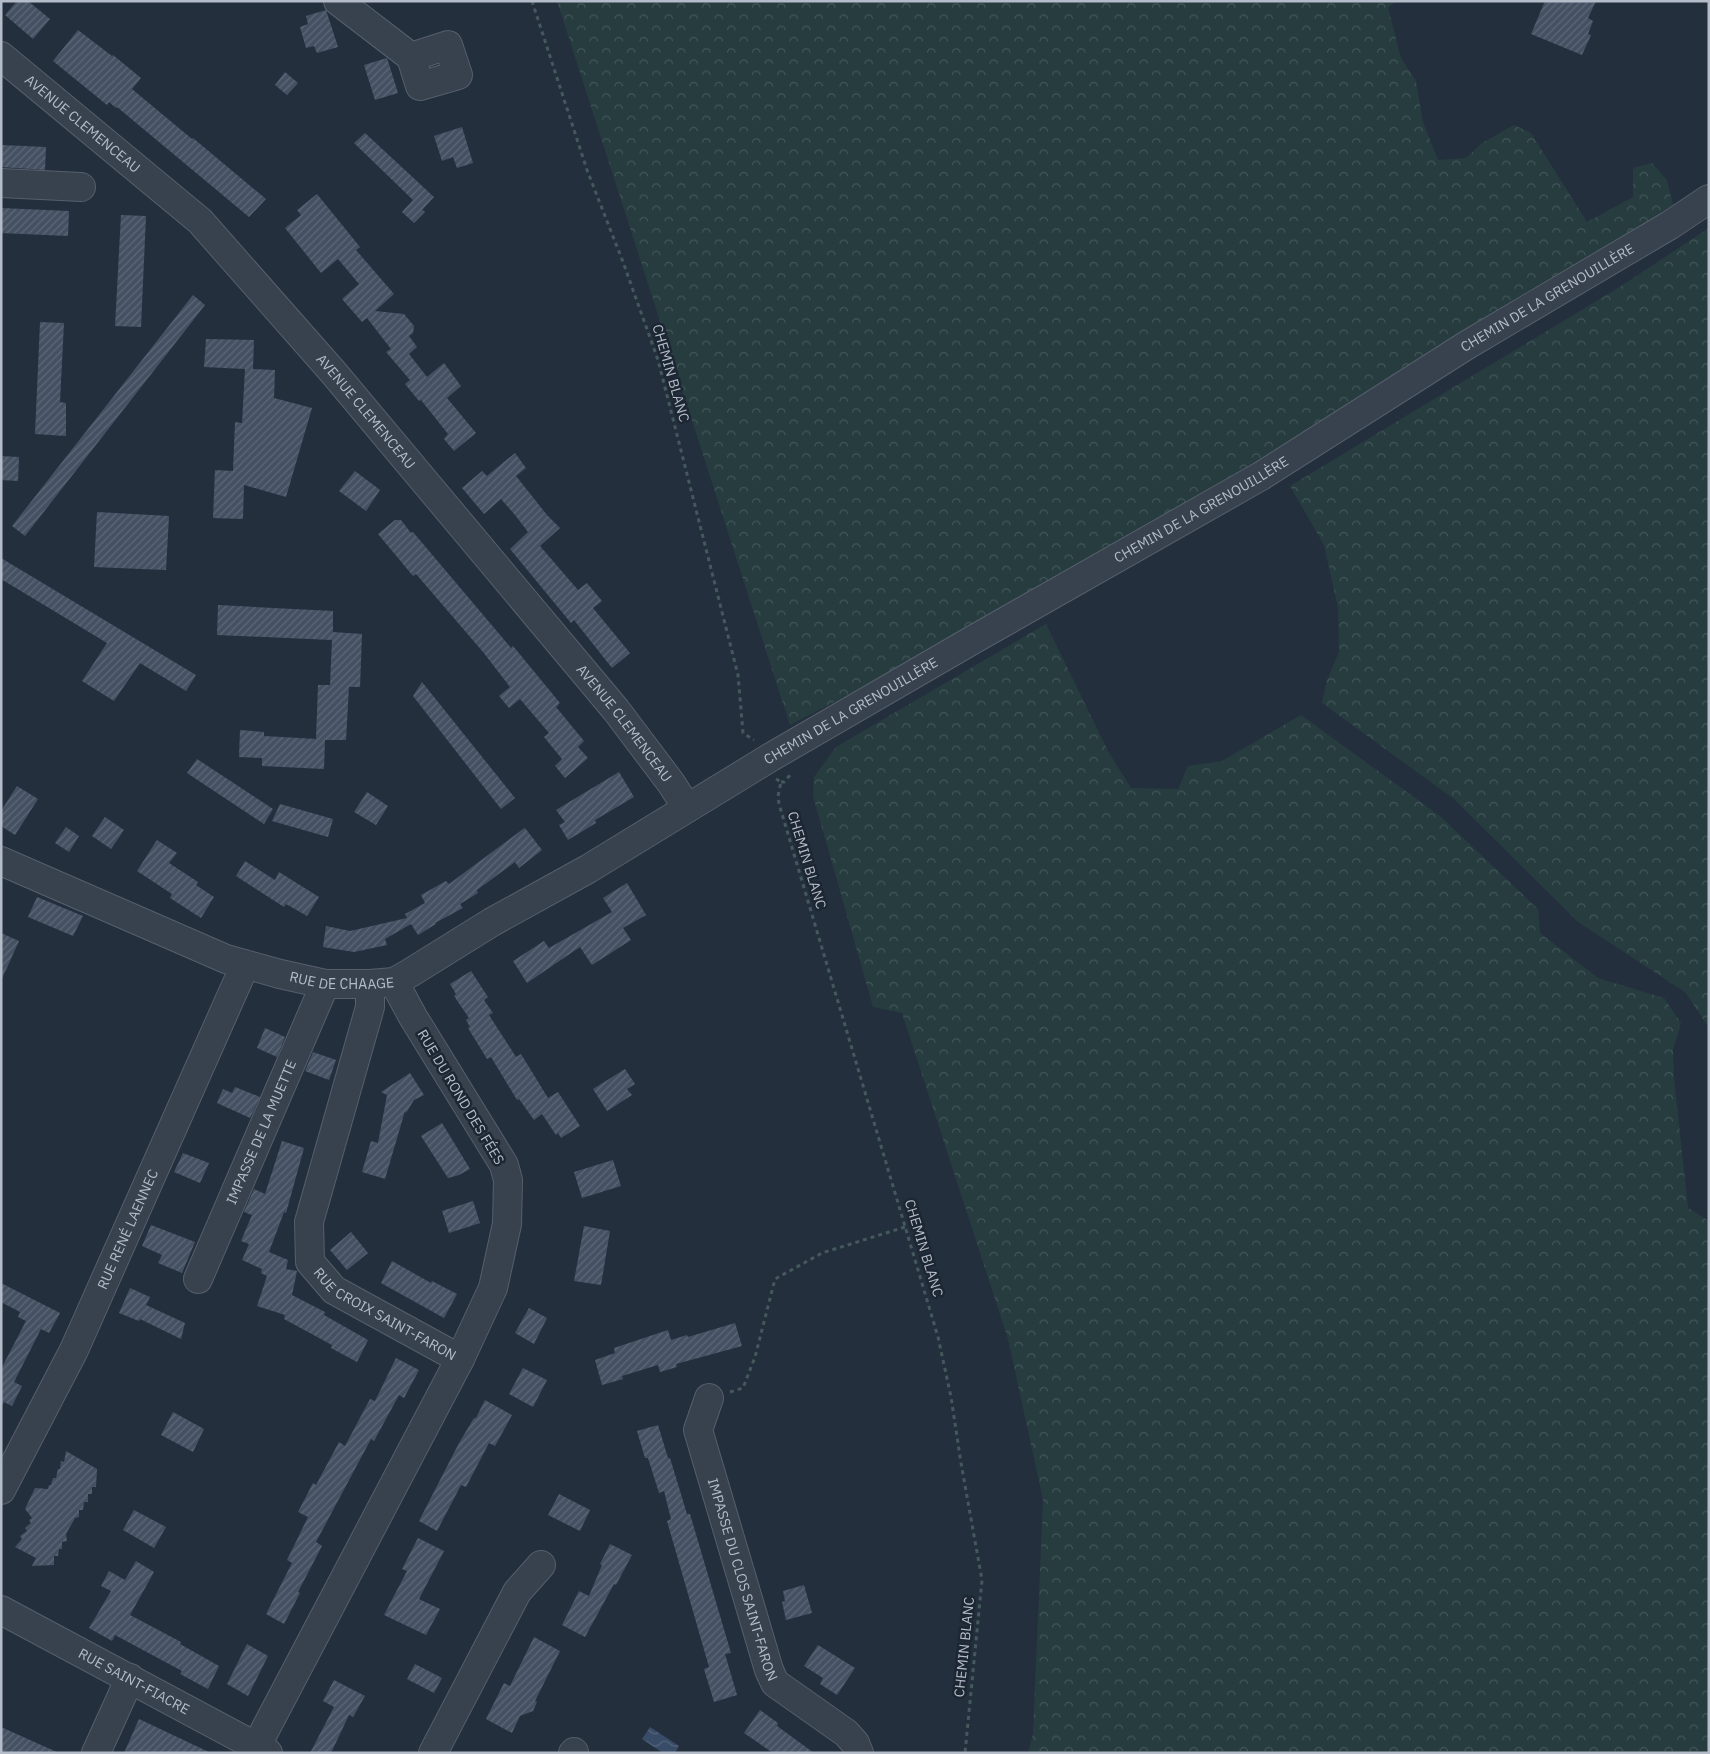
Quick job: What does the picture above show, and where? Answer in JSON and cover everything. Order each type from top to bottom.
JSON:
[{"type":"street","points":[[338,1],[411,57]]},
{"type":"street","name":"AVENUE CLEMENCEAU","points":[[1,56],[200,221],[373,419],[616,710],[671,783],[687,808]]},
{"type":"street","points":[[1,183],[81,187]]},
{"type":"street","name":"CHEMIN DE LA GRENOUILLÈRE","points":[[687,808],[976,638],[1261,476],[1459,350],[1670,225],[1709,199]]},
{"type":"street","name":"RUE DE CHAAGE","points":[[1,861],[226,959],[325,984],[382,983],[410,973],[492,922],[588,869],[687,808]]},
{"type":"street","name":"RUE RENÉ LAENNEC","points":[[1,1490],[90,1316],[245,965]]},
{"type":"street","name":"RUE DU ROND DES FÉES","points":[[382,983],[413,1017],[504,1165],[508,1180],[507,1224],[493,1288],[460,1359]]},
{"type":"street","name":"RUE CROIX SAINT-FARON","points":[[262,1750],[460,1359],[334,1290],[310,1262],[309,1222],[370,1007],[382,983]]},
{"type":"street","name":"IMPASSE DE LA MUETTE","points":[[198,1279],[325,984]]},
{"type":"street","name":"IMPASSE DU CLOS SAINT-FARON","points":[[709,1398],[698,1430],[769,1670],[775,1683],[846,1733],[855,1743],[859,1753]]},
{"type":"street","points":[[433,1753],[517,1592],[541,1565]]},
{"type":"street","name":"RUE SAINT-FIACRE","points":[[1,1610],[262,1750]]},
{"type":"street","points":[[96,1753],[130,1678]]},
{"type":"path","name":"CHEMIN BLANC","points":[[532,1],[587,170],[624,262],[658,360],[738,675],[743,733],[753,739],[756,744]]},
{"type":"path","name":"CHEMIN BLANC","points":[[772,778],[781,782],[778,796],[779,804],[938,1337],[951,1397],[982,1580],[965,1753]]},
{"type":"path","points":[[709,1398],[743,1388],[756,1357],[775,1279],[822,1253],[906,1227]]},
{"type":"green space","points":[[557,1],[1396,1],[1388,8],[1401,58],[1416,81],[1423,122],[1438,160],[1466,158],[1482,143],[1514,125],[1531,133],[1587,222],[1633,197],[1633,168],[1652,163],[1667,180],[1673,205],[1278,452],[979,627],[790,725]]},
{"type":"green space","points":[[1709,228],[1709,1028],[1685,992],[1578,922],[1454,799],[1322,703],[1327,680],[1339,652],[1338,608],[1324,545],[1290,486],[1618,288]]},
{"type":"green space","points":[[1046,624],[1108,751],[1131,788],[1178,789],[1188,766],[1222,761],[1301,715],[1440,816],[1538,909],[1540,933],[1598,978],[1664,998],[1681,1023],[1673,1050],[1674,1078],[1688,1208],[1709,1221],[1709,1753],[1028,1753],[1033,1734],[1043,1500],[1008,1339],[902,1013],[873,1007],[813,796],[814,777],[836,747]]},
{"type":"water","points":[[650,1727],[679,1746],[675,1753],[663,1753],[642,1739]]},
{"type":"building","points":[[17,1],[28,1],[50,19],[33,39],[5,15]]},
{"type":"building","points":[[1545,1],[1596,1],[1588,18],[1593,21],[1588,34],[1591,35],[1582,55],[1531,34]]},
{"type":"building","points":[[326,10],[338,47],[317,53],[314,46],[306,48],[300,27],[308,24],[306,16]]},
{"type":"building","points":[[78,30],[141,78],[132,89],[266,199],[249,217],[117,107],[109,102],[107,105],[53,61]]},
{"type":"building","points":[[387,58],[398,93],[375,100],[364,65]]},
{"type":"building","points":[[285,72],[298,83],[287,95],[275,85]]},
{"type":"building","points":[[462,127],[473,163],[457,168],[453,157],[442,161],[434,136]]},
{"type":"building","points":[[365,133],[434,197],[422,209],[425,212],[414,223],[402,212],[413,200],[354,143]]},
{"type":"building","points":[[1,145],[46,147],[45,170],[1,167]]},
{"type":"building","points":[[317,194],[360,247],[356,250],[394,294],[375,311],[404,314],[414,326],[413,333],[409,336],[417,347],[409,354],[427,377],[444,363],[461,386],[447,398],[476,433],[454,451],[444,439],[448,434],[421,400],[419,401],[405,384],[410,380],[386,352],[391,349],[367,318],[362,322],[342,299],[359,284],[338,259],[321,273],[285,228],[301,215],[297,210]]},
{"type":"building","points":[[1,208],[69,211],[68,236],[1,233]]},
{"type":"building","points":[[121,215],[146,216],[141,327],[115,326]]},
{"type":"building","points":[[193,295],[205,305],[25,536],[12,526]]},
{"type":"building","points":[[40,322],[64,323],[60,402],[66,403],[66,436],[35,434]]},
{"type":"building","points":[[206,339],[254,340],[253,369],[275,370],[274,398],[312,408],[286,497],[244,485],[243,519],[213,518],[215,470],[233,471],[235,422],[242,423],[245,369],[204,367]]},
{"type":"building","points":[[515,453],[526,468],[516,476],[547,515],[560,528],[540,546],[578,590],[587,583],[602,601],[593,608],[630,653],[612,668],[574,620],[571,623],[510,549],[528,532],[515,515],[501,499],[484,514],[462,488],[482,471],[487,476]]},
{"type":"building","points":[[1,456],[19,457],[18,481],[1,480]]},
{"type":"building","points":[[355,471],[380,490],[366,511],[339,491]]},
{"type":"building","points":[[97,512],[169,516],[166,570],[94,567]]},
{"type":"building","points":[[395,520],[401,520],[411,533],[413,532],[511,648],[513,646],[560,703],[556,707],[584,741],[578,747],[588,758],[565,778],[555,766],[562,759],[544,737],[549,733],[520,699],[509,708],[499,696],[510,687],[483,652],[416,574],[413,576],[378,534]]},
{"type":"building","points":[[1,558],[196,675],[186,691],[140,663],[114,701],[82,681],[107,643],[1,579]]},
{"type":"building","points":[[218,605],[333,611],[333,632],[362,634],[360,687],[349,687],[346,740],[325,740],[324,769],[262,766],[262,758],[239,757],[240,730],[264,732],[264,736],[316,739],[318,685],[330,685],[332,640],[217,635]]},
{"type":"building","points":[[422,682],[515,798],[501,809],[413,696]]},
{"type":"building","points":[[197,759],[273,809],[264,824],[187,773]]},
{"type":"building","points":[[619,772],[634,797],[595,820],[596,823],[568,840],[559,825],[565,822],[556,810]]},
{"type":"building","points":[[17,786],[38,799],[15,835],[1,826],[1,811]]},
{"type":"building","points":[[367,792],[388,806],[376,825],[354,812]]},
{"type":"building","points":[[280,804],[333,819],[328,837],[272,821]]},
{"type":"building","points":[[105,817],[124,830],[111,849],[92,836]]},
{"type":"building","points":[[66,827],[79,836],[69,852],[55,843]]},
{"type":"building","points":[[525,828],[542,850],[519,868],[515,862],[477,890],[478,893],[460,904],[463,908],[435,923],[418,935],[411,924],[385,939],[387,945],[354,952],[323,947],[326,926],[350,931],[407,918],[405,914],[425,903],[421,895],[446,881],[449,884]]},
{"type":"building","points":[[157,840],[177,853],[169,863],[198,882],[196,885],[214,897],[201,918],[170,898],[172,894],[137,871]]},
{"type":"building","points":[[245,861],[275,880],[279,872],[319,897],[307,916],[286,904],[284,907],[236,876]]},
{"type":"building","points":[[627,883],[646,915],[623,928],[631,940],[592,965],[580,947],[527,983],[513,961],[544,941],[549,948],[612,912],[603,898]]},
{"type":"building","points":[[37,897],[83,916],[73,936],[28,917]]},
{"type":"building","points":[[1,933],[19,941],[1,981]]},
{"type":"building","points":[[471,971],[488,997],[484,1000],[493,1013],[489,1015],[516,1057],[521,1054],[548,1098],[558,1092],[580,1126],[561,1138],[558,1133],[556,1135],[542,1114],[534,1120],[519,1099],[517,1100],[491,1057],[487,1059],[468,1028],[470,1027],[466,1020],[469,1018],[454,996],[456,994],[450,984]]},
{"type":"building","points":[[265,1028],[285,1037],[277,1057],[257,1048]]},
{"type":"building","points":[[313,1052],[336,1060],[329,1080],[305,1071]]},
{"type":"building","points":[[625,1069],[635,1084],[627,1089],[632,1095],[607,1111],[593,1089]]},
{"type":"building","points":[[410,1073],[424,1095],[414,1100],[406,1113],[405,1111],[385,1179],[362,1172],[371,1141],[378,1143],[387,1095],[381,1092]]},
{"type":"building","points":[[235,1087],[260,1097],[250,1118],[217,1103],[223,1089],[232,1093]]},
{"type":"building","points":[[442,1123],[470,1169],[448,1178],[421,1136]]},
{"type":"building","points":[[282,1141],[304,1148],[286,1213],[284,1212],[269,1252],[288,1260],[286,1269],[297,1271],[292,1295],[325,1312],[324,1315],[368,1340],[357,1362],[331,1348],[332,1345],[284,1319],[285,1315],[257,1306],[267,1276],[261,1273],[262,1269],[242,1260],[249,1244],[241,1241],[252,1215],[244,1212],[254,1189],[265,1194]]},
{"type":"building","points":[[183,1153],[209,1163],[200,1183],[174,1172]]},
{"type":"building","points":[[613,1160],[621,1186],[582,1198],[574,1172]]},
{"type":"building","points":[[473,1201],[480,1223],[449,1233],[442,1211]]},
{"type":"building","points":[[151,1225],[195,1242],[182,1273],[158,1263],[162,1255],[142,1246]]},
{"type":"building","points":[[584,1226],[610,1231],[601,1285],[574,1281]]},
{"type":"building","points":[[351,1232],[368,1253],[347,1270],[330,1250]]},
{"type":"building","points":[[392,1261],[431,1283],[432,1281],[457,1294],[444,1318],[381,1283]]},
{"type":"building","points":[[1,1283],[60,1313],[49,1333],[41,1329],[14,1382],[22,1386],[12,1406],[4,1402],[1,1407],[1,1369],[26,1321],[18,1317],[20,1312],[1,1302]]},
{"type":"building","points":[[130,1288],[150,1297],[146,1305],[185,1323],[181,1339],[140,1319],[139,1321],[119,1313]]},
{"type":"building","points":[[529,1308],[547,1318],[534,1344],[515,1333]]},
{"type":"building","points":[[735,1323],[742,1346],[676,1364],[677,1367],[660,1372],[658,1365],[622,1376],[623,1379],[602,1385],[595,1360],[615,1353],[614,1348],[668,1330],[671,1340]]},
{"type":"building","points":[[396,1358],[419,1370],[404,1398],[399,1395],[374,1441],[371,1439],[316,1542],[322,1546],[284,1624],[266,1614],[292,1563],[287,1560],[308,1517],[298,1512],[313,1483],[316,1485],[339,1442],[345,1446],[370,1399],[375,1401]]},
{"type":"building","points":[[523,1368],[547,1380],[533,1407],[509,1394]]},
{"type":"building","points":[[485,1400],[512,1415],[495,1446],[489,1443],[466,1487],[461,1485],[437,1531],[419,1521],[459,1443],[474,1418],[476,1418]]},
{"type":"building","points":[[173,1412],[204,1429],[193,1452],[161,1435]]},
{"type":"building","points":[[658,1425],[687,1514],[690,1514],[731,1653],[725,1654],[737,1695],[714,1702],[704,1669],[709,1667],[667,1521],[671,1519],[664,1491],[659,1493],[637,1431]]},
{"type":"building","points":[[66,1451],[97,1469],[96,1487],[92,1487],[92,1494],[88,1494],[88,1502],[84,1502],[83,1510],[79,1510],[79,1517],[75,1518],[66,1534],[67,1541],[62,1542],[62,1549],[59,1549],[58,1556],[54,1556],[54,1565],[32,1566],[36,1558],[15,1547],[22,1539],[20,1536],[27,1531],[25,1528],[31,1523],[29,1520],[32,1518],[25,1509],[35,1488],[48,1489],[53,1478],[56,1478],[61,1461],[64,1462]]},
{"type":"building","points":[[559,1494],[590,1510],[580,1531],[548,1515]]},
{"type":"building","points":[[134,1510],[166,1527],[154,1548],[123,1530]]},
{"type":"building","points":[[418,1538],[444,1551],[419,1599],[440,1609],[426,1635],[384,1615],[407,1571],[402,1569]]},
{"type":"building","points":[[610,1544],[632,1555],[585,1637],[562,1625],[579,1591],[589,1596],[602,1565],[600,1564]]},
{"type":"building","points":[[136,1561],[154,1572],[130,1615],[181,1642],[180,1644],[219,1666],[208,1689],[180,1674],[182,1671],[115,1635],[112,1641],[89,1628],[111,1591],[101,1586],[109,1571],[125,1580]]},
{"type":"building","points":[[804,1585],[812,1613],[786,1620],[782,1602],[785,1601],[783,1591]]},
{"type":"building","points":[[534,1637],[560,1651],[535,1701],[537,1702],[533,1711],[520,1716],[512,1733],[486,1719],[504,1683],[510,1686]]},
{"type":"building","points":[[247,1644],[268,1656],[248,1696],[227,1684]]},
{"type":"building","points":[[818,1645],[855,1668],[837,1695],[820,1684],[823,1678],[804,1666]]},
{"type":"building","points":[[415,1664],[442,1678],[434,1693],[407,1679]]},
{"type":"building","points":[[334,1680],[365,1696],[353,1717],[349,1715],[331,1753],[310,1753],[334,1707],[323,1701]]},
{"type":"building","points":[[760,1710],[778,1723],[777,1726],[814,1753],[773,1753],[744,1733]]},
{"type":"building","points":[[139,1719],[211,1753],[124,1753]]},
{"type":"building","points":[[1,1727],[59,1753],[1,1753]]}]
